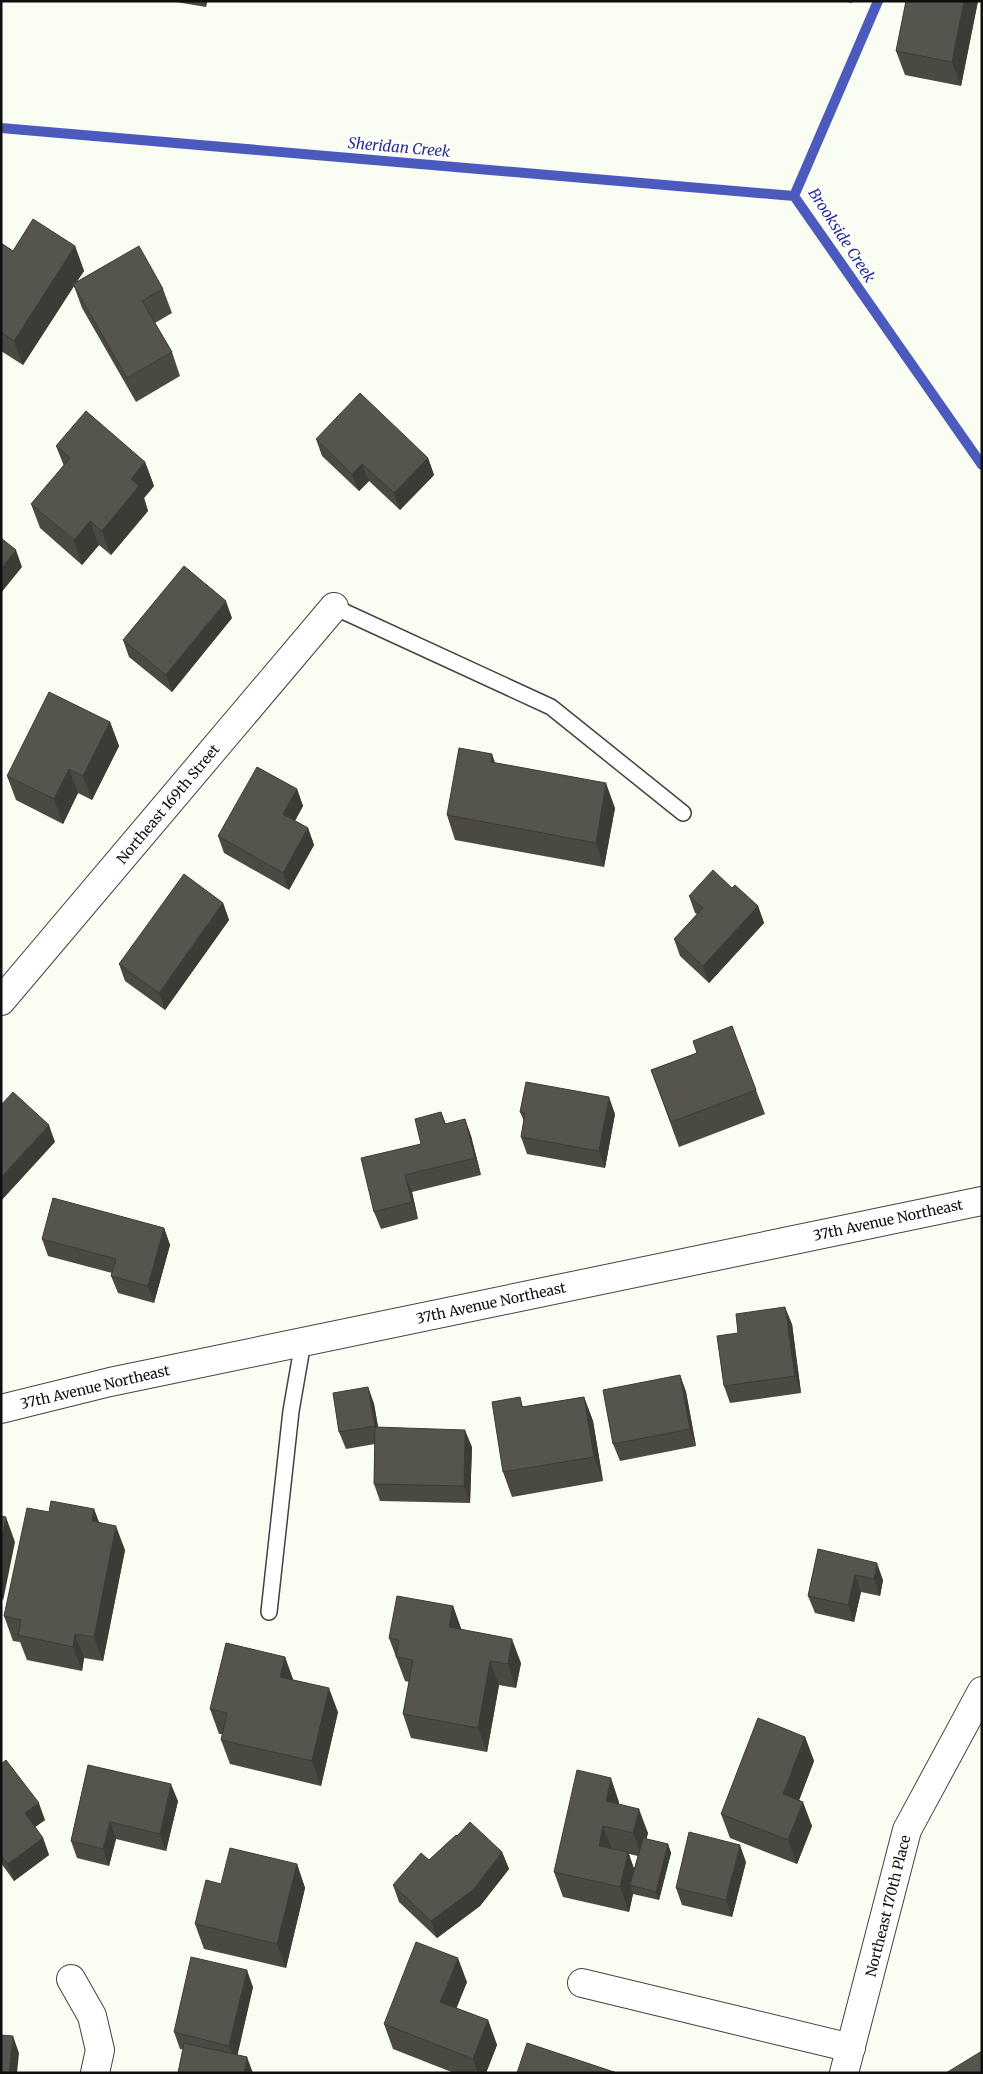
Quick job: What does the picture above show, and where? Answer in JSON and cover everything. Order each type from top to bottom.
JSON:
[{"type":"street","name":"Northeast 169th Street","points":[[1,1001],[334,607]]},
{"type":"street","name":"37th Avenue Northeast","points":[[1,1409],[110,1382],[982,1201]]},
{"type":"street","name":"Northeast 170th Place","points":[[582,1983],[848,2060],[907,1830],[982,1691]]},
{"type":"street","points":[[71,1979],[92,2016],[100,2050],[95,2073]]},
{"type":"lane","points":[[334,607],[551,707],[683,813]]},
{"type":"lane","points":[[269,1612],[291,1411],[303,1342]]},
{"type":"building","points":[[906,1],[964,1],[952,62],[896,51]]},
{"type":"building","points":[[33,219],[75,246],[14,341],[1,332],[1,243],[13,251]]},
{"type":"building","points":[[139,246],[163,289],[142,301],[172,352],[127,378],[73,284]]},
{"type":"building","points":[[360,393],[428,458],[394,493],[362,464],[352,474],[316,439]]},
{"type":"building","points":[[86,411],[145,462],[131,479],[139,486],[102,531],[90,521],[74,540],[31,504],[70,458],[56,446]]},
{"type":"building","points":[[1,538],[16,550],[1,568]]},
{"type":"building","points":[[184,566],[226,601],[166,675],[123,640]]},
{"type":"building","points":[[49,692],[110,722],[83,776],[69,769],[54,799],[7,776]]},
{"type":"building","points":[[459,748],[492,754],[491,762],[606,783],[596,843],[447,815]]},
{"type":"building","points":[[257,767],[297,789],[283,814],[308,828],[283,873],[218,836]]},
{"type":"building","points":[[713,870],[732,888],[735,885],[758,906],[703,966],[674,939],[703,908],[689,896]]},
{"type":"building","points":[[184,874],[223,903],[159,993],[119,964]]},
{"type":"building","points":[[732,1026],[756,1090],[671,1122],[651,1070],[697,1053],[693,1041]]},
{"type":"building","points":[[526,1082],[609,1097],[599,1151],[521,1137],[525,1113],[520,1112]]},
{"type":"building","points":[[13,1092],[49,1125],[1,1177],[1,1105]]},
{"type":"building","points":[[441,1112],[445,1124],[465,1119],[475,1158],[405,1175],[412,1202],[374,1212],[361,1158],[421,1144],[415,1119]]},
{"type":"building","points":[[53,1198],[164,1228],[148,1286],[111,1276],[116,1259],[42,1239]]},
{"type":"building","points":[[785,1307],[795,1376],[724,1386],[717,1336],[738,1333],[736,1314]]},
{"type":"building","points":[[680,1375],[690,1429],[613,1444],[603,1390]]},
{"type":"building","points":[[368,1387],[375,1426],[339,1432],[333,1393]]},
{"type":"building","points":[[520,1397],[522,1407],[584,1397],[594,1457],[503,1472],[492,1402]]},
{"type":"building","points":[[375,1427],[465,1430],[464,1486],[374,1484]]},
{"type":"building","points":[[51,1501],[94,1509],[92,1521],[116,1526],[94,1637],[75,1634],[73,1647],[18,1635],[21,1620],[4,1616],[27,1508],[49,1512]]},
{"type":"building","points":[[1,1516],[6,1517],[1,1541]]},
{"type":"building","points":[[818,1549],[877,1563],[874,1579],[855,1575],[848,1605],[808,1596]]},
{"type":"building","points":[[397,1596],[453,1606],[449,1627],[512,1639],[508,1664],[490,1661],[478,1728],[403,1714],[413,1660],[396,1657],[399,1640],[389,1638]]},
{"type":"building","points":[[226,1643],[285,1657],[280,1677],[329,1688],[312,1761],[221,1740],[227,1713],[210,1709]]},
{"type":"building","points":[[758,1718],[805,1737],[783,1794],[803,1802],[788,1840],[721,1814]]},
{"type":"building","points":[[6,1760],[39,1803],[25,1813],[43,1838],[8,1864],[1,1855],[1,1764]]},
{"type":"building","points":[[88,1765],[171,1784],[160,1834],[110,1822],[103,1849],[71,1841]]},
{"type":"building","points":[[577,1770],[611,1778],[606,1801],[639,1809],[633,1833],[603,1826],[599,1846],[628,1852],[620,1887],[554,1872]]},
{"type":"building","points":[[470,1822],[502,1852],[474,1889],[431,1921],[393,1885],[421,1853],[429,1860]]},
{"type":"building","points":[[689,1832],[740,1845],[726,1900],[676,1888]]},
{"type":"building","points":[[643,1838],[668,1844],[656,1892],[630,1885]]},
{"type":"building","points":[[230,1848],[297,1864],[277,1944],[195,1924],[206,1880],[221,1884]]},
{"type":"building","points":[[416,1942],[458,1958],[440,2002],[488,2020],[473,2059],[384,2024]]},
{"type":"building","points":[[191,1957],[247,1970],[229,2046],[174,2032]]},
{"type":"building","points":[[1,2035],[13,2036],[9,2073],[1,2073]]},
{"type":"building","points":[[184,2043],[247,2057],[244,2073],[178,2073]]},
{"type":"building","points":[[527,2043],[617,2073],[517,2073]]},
{"type":"building","points":[[982,2051],[982,2073],[946,2073]]},
{"type":"waterway","name":"Brookside Creek","points":[[878,1],[794,196],[982,465]]},
{"type":"waterway","name":"Sheridan Creek","points":[[1,128],[794,196]]}]
